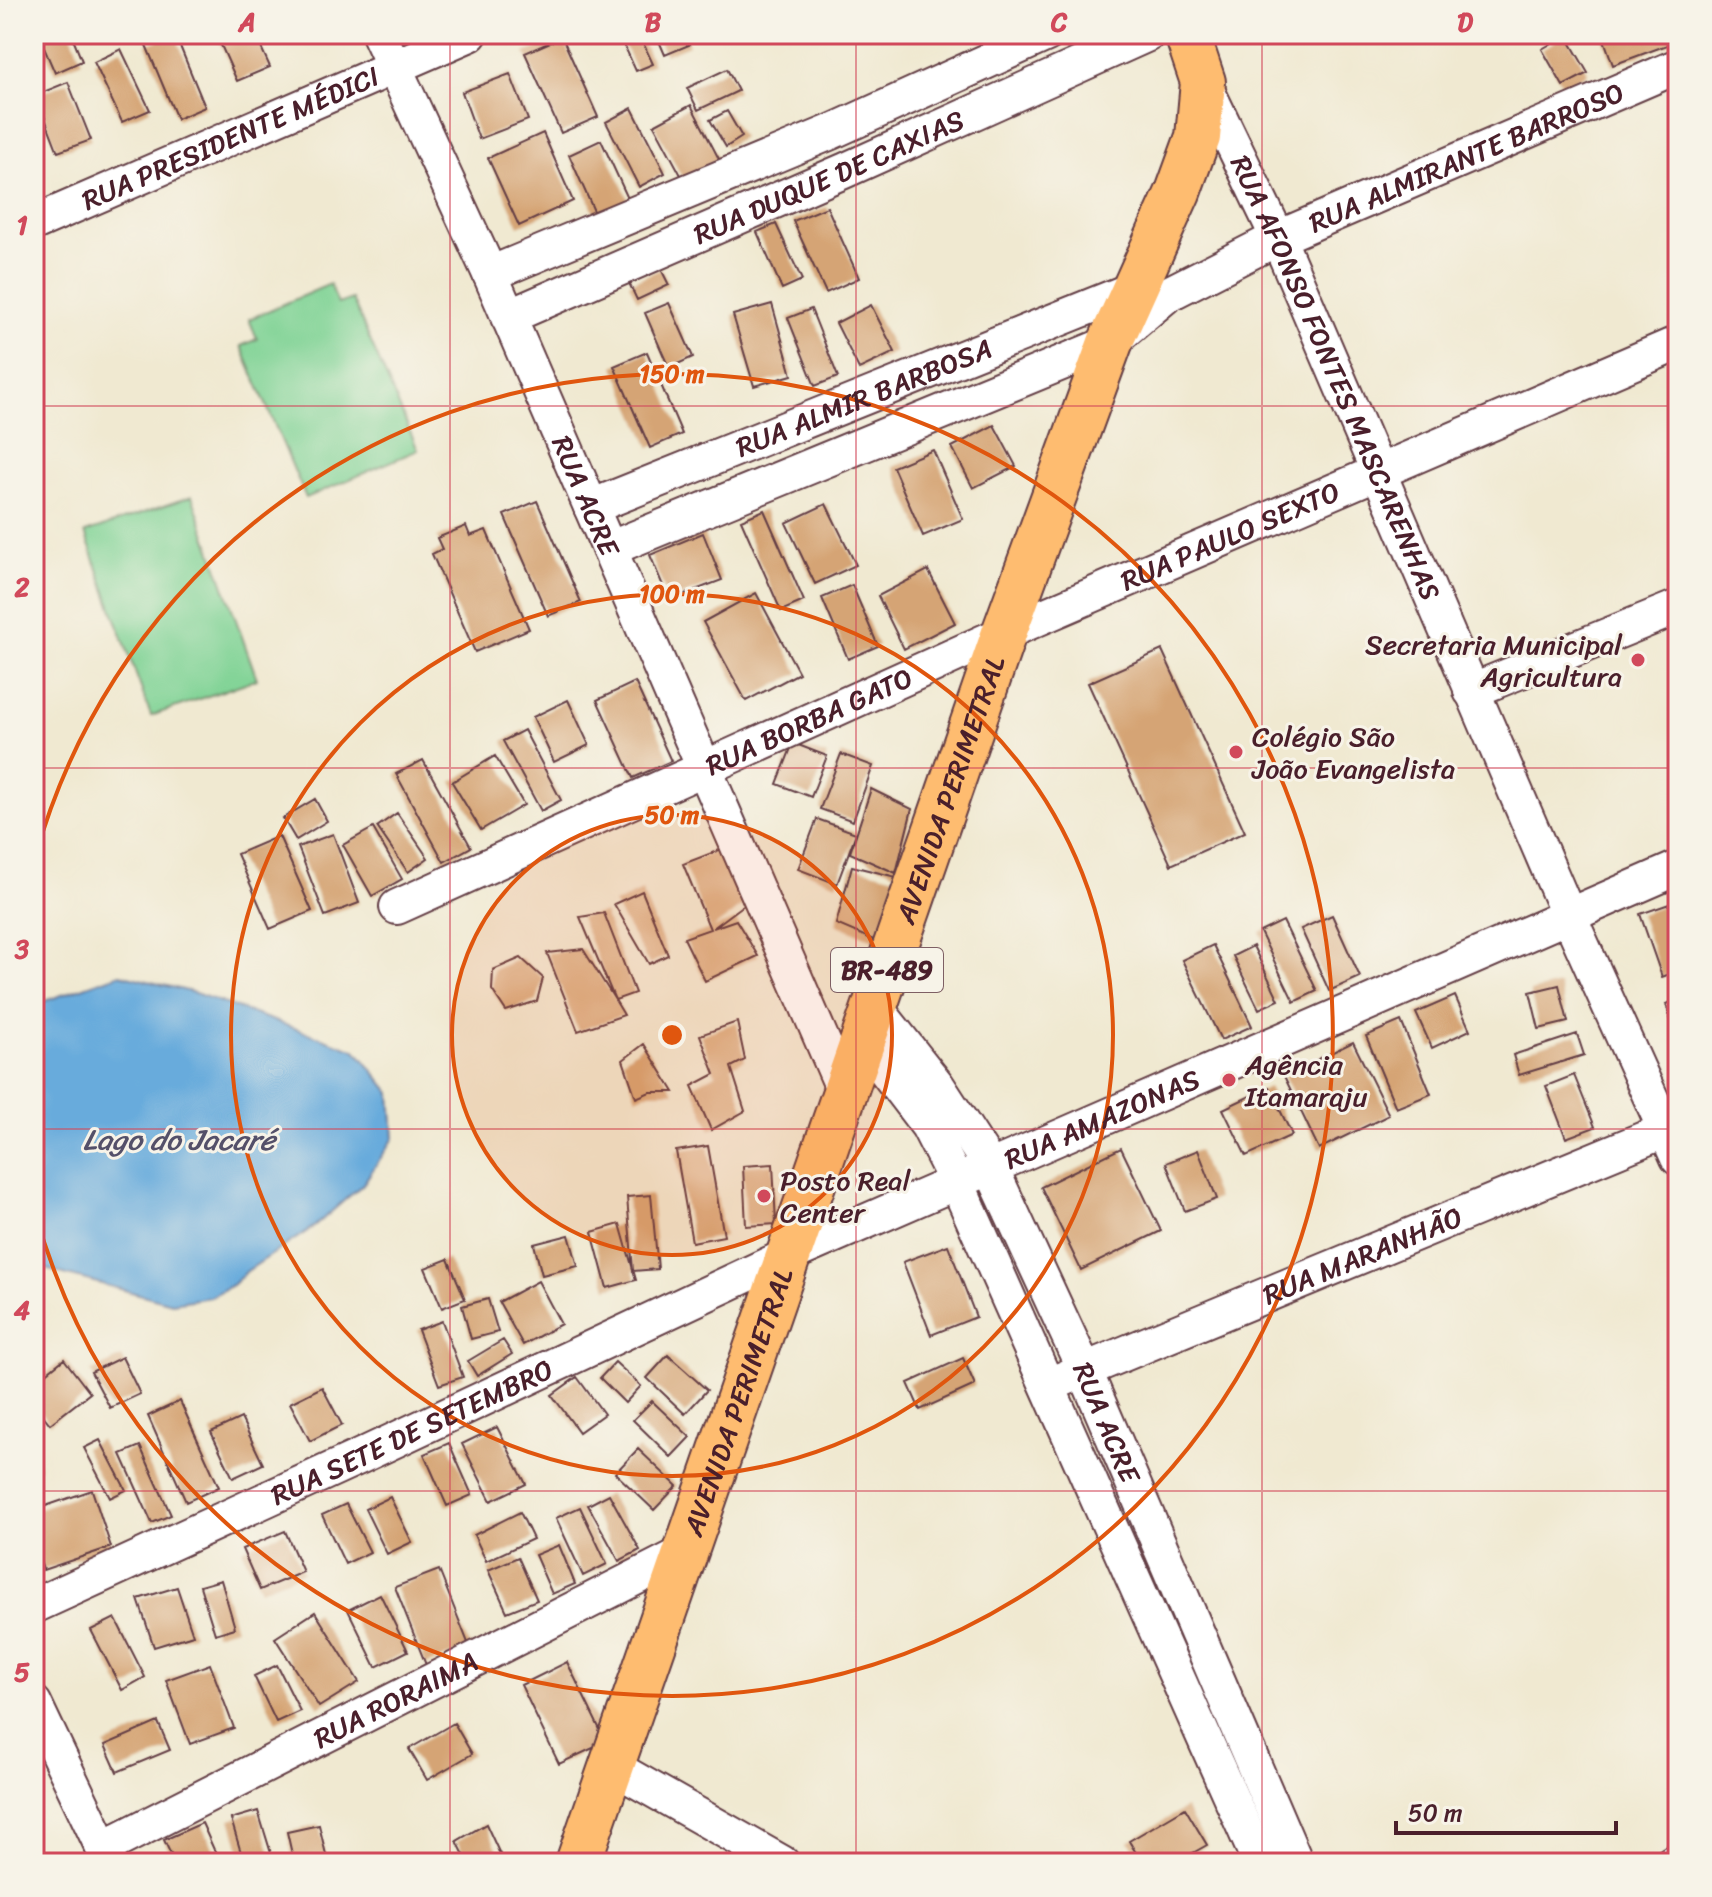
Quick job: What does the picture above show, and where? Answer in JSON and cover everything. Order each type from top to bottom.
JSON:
[{"type":"main road","name":"BR-489","points":[[1187,34],[1203,82]]},
{"type":"main road","name":"AVENIDA PERIMETRAL","points":[[578,1863],[1004,633],[1110,343],[1152,291],[1178,192],[1198,137],[1203,82]]},
{"type":"street","name":"RUA ACRE","points":[[379,34],[490,274],[845,1093]]},
{"type":"street","name":"RUA PRESIDENTE MÉDICI","points":[[34,223],[470,34]]},
{"type":"street","name":"RUA DUQUE DE CAXIAS","points":[[490,274],[831,132],[1047,34]]},
{"type":"street","name":"RUA DUQUE DE CAXIAS","points":[[508,317],[1148,34]]},
{"type":"street","name":"RUA ALMIRANTE BARROSO","points":[[1152,291],[1678,66]]},
{"type":"street","name":"RUA AFONSO FONTES MASCARENHAS","points":[[1203,82],[1278,238],[1568,914],[1674,1137]]},
{"type":"street","points":[[831,132],[846,170]]},
{"type":"street","name":"RUA ALMIR BARBOSA","points":[[591,507],[1152,291]]},
{"type":"street","name":"RUA ALMIR BARBOSA","points":[[609,549],[1110,343]]},
{"type":"street","name":"RUA PAULO SEXTO","points":[[1004,633],[1678,343]]},
{"type":"street","points":[[1471,691],[1678,607]]},
{"type":"street","name":"RUA BORBA GATO","points":[[397,907],[1004,633]]},
{"type":"street","name":"RUA AMAZONAS","points":[[789,1255],[1678,868]]},
{"type":"street","name":"RUA ACRE","points":[[869,1024],[937,1085],[991,1168],[1084,1369],[1296,1863]]},
{"type":"street","name":"RUA ACRE","points":[[869,1024],[957,1183],[1260,1863]]},
{"type":"street","name":"RUA MARANHÃO","points":[[1048,1385],[1674,1137]]},
{"type":"street","name":"RUA SETE DE SETEMBRO","points":[[34,1606],[789,1255]]},
{"type":"street","name":"RUA RORAIMA","points":[[106,1855],[688,1551]]},
{"type":"street","points":[[34,1703],[106,1855]]},
{"type":"street","points":[[613,1767],[782,1863]]},
{"type":"street","points":[[1672,1863],[1678,1860]]},
{"type":"green space","points":[[330,284],[338,304],[352,299],[418,450],[306,498],[241,346],[257,339],[249,319]]},
{"type":"green space","points":[[192,496],[257,679],[151,716],[85,533]]},
{"type":"water","name":"Lago do Jacaré","points":[[120,974],[195,993],[356,1050],[391,1093],[394,1138],[363,1184],[315,1226],[210,1297],[172,1303],[34,1266],[34,1005]]},
{"type":"building","points":[[38,34],[71,34],[82,61],[55,73]]},
{"type":"building","points":[[175,34],[205,107],[177,119],[146,45]]},
{"type":"building","points":[[216,34],[255,34],[270,67],[237,81]]},
{"type":"building","points":[[619,34],[639,34],[653,64],[636,71]]},
{"type":"building","points":[[656,34],[684,34],[689,45],[665,55]]},
{"type":"building","points":[[1602,34],[1678,34],[1678,41],[1613,65]]},
{"type":"building","points":[[1566,35],[1588,73],[1563,86],[1542,49]]},
{"type":"building","points":[[562,37],[598,117],[561,133],[525,53]]},
{"type":"building","points":[[121,49],[150,110],[122,122],[94,62]]},
{"type":"building","points":[[727,69],[738,91],[698,110],[687,88]]},
{"type":"building","points":[[510,74],[528,120],[479,139],[462,92]]},
{"type":"building","points":[[68,82],[91,140],[58,152],[36,95]]},
{"type":"building","points":[[691,105],[719,159],[683,179],[654,125]]},
{"type":"building","points":[[632,108],[665,173],[639,187],[606,122]]},
{"type":"building","points":[[727,111],[742,137],[726,147],[710,120]]},
{"type":"building","points":[[543,133],[573,201],[519,226],[488,158]]},
{"type":"building","points":[[601,140],[630,203],[597,218],[569,155]]},
{"type":"building","points":[[827,207],[859,278],[826,293],[793,221]]},
{"type":"building","points":[[776,224],[802,280],[782,289],[757,232]]},
{"type":"building","points":[[661,269],[669,285],[637,300],[629,283]]},
{"type":"building","points":[[669,303],[693,357],[669,368],[645,313]]},
{"type":"building","points":[[772,304],[792,375],[754,386],[733,315]]},
{"type":"building","points":[[871,305],[895,352],[859,369],[836,323]]},
{"type":"building","points":[[811,309],[838,377],[815,386],[788,318]]},
{"type":"building","points":[[647,352],[682,434],[650,448],[614,366]]},
{"type":"building","points":[[994,425],[1016,466],[973,488],[952,447]]},
{"type":"building","points":[[933,450],[963,519],[923,536],[893,467]]},
{"type":"building","points":[[537,501],[581,602],[548,616],[504,515]]},
{"type":"building","points":[[826,504],[856,565],[815,584],[786,523]]},
{"type":"building","points":[[764,510],[804,601],[781,611],[741,520]]},
{"type":"building","points":[[466,526],[470,536],[486,530],[529,629],[475,652],[432,554],[442,549],[437,538]]},
{"type":"building","points":[[703,533],[722,580],[669,600],[650,555]]},
{"type":"building","points":[[928,570],[955,623],[904,649],[878,596]]},
{"type":"building","points":[[852,585],[878,646],[848,659],[822,598]]},
{"type":"building","points":[[756,593],[799,673],[746,701],[703,622]]},
{"type":"building","points":[[1162,650],[1245,832],[1171,865],[1088,683]]},
{"type":"building","points":[[635,682],[671,761],[633,778],[597,700]]},
{"type":"building","points":[[568,700],[589,745],[554,762],[533,717]]},
{"type":"building","points":[[524,730],[561,800],[541,811],[503,741]]},
{"type":"building","points":[[793,743],[827,756],[811,797],[777,784]]},
{"type":"building","points":[[841,754],[873,766],[853,821],[820,809]]},
{"type":"building","points":[[495,756],[524,805],[481,830],[452,782]]},
{"type":"building","points":[[423,760],[471,847],[444,862],[396,774]]},
{"type":"building","points":[[871,789],[912,809],[896,873],[850,853]]},
{"type":"building","points":[[315,799],[327,821],[296,840],[283,818]]},
{"type":"building","points":[[397,813],[428,858],[408,872],[377,827]]},
{"type":"building","points":[[817,819],[856,833],[837,884],[798,869]]},
{"type":"building","points":[[373,828],[402,879],[372,896],[343,845]]},
{"type":"building","points":[[333,834],[359,903],[325,916],[298,847]]},
{"type":"building","points":[[279,836],[312,911],[270,929],[237,854]]},
{"type":"building","points":[[722,849],[744,905],[713,928],[736,920],[758,956],[705,981],[684,938],[710,929],[683,864]]},
{"type":"building","points":[[852,866],[896,877],[878,942],[836,924]]},
{"type":"building","points":[[642,891],[668,955],[649,964],[614,904]]},
{"type":"building","points":[[1678,901],[1678,971],[1662,977],[1640,914]]},
{"type":"building","points":[[604,913],[635,993],[615,1000],[580,917]]},
{"type":"building","points":[[1332,915],[1360,977],[1329,991],[1301,929]]},
{"type":"building","points":[[1283,921],[1317,991],[1294,1002],[1260,932]]},
{"type":"building","points":[[1213,945],[1252,1026],[1221,1040],[1182,960]]},
{"type":"building","points":[[1253,946],[1279,1000],[1259,1009],[1233,956]]},
{"type":"building","points":[[583,949],[624,1015],[578,1031],[547,953]]},
{"type":"building","points":[[521,958],[543,978],[537,1001],[506,1011],[492,990],[493,970]]},
{"type":"building","points":[[1559,985],[1568,1022],[1539,1029],[1530,992]]},
{"type":"building","points":[[1455,996],[1470,1030],[1432,1048],[1416,1013]]},
{"type":"building","points":[[1678,1000],[1678,1040],[1677,1040],[1666,1004]]},
{"type":"building","points":[[1401,1021],[1431,1094],[1396,1108],[1366,1036]]},
{"type":"building","points":[[737,1022],[745,1060],[731,1067],[745,1111],[711,1130],[692,1086],[715,1074],[700,1035]]},
{"type":"building","points":[[1577,1034],[1584,1055],[1519,1075],[1513,1055]]},
{"type":"building","points":[[1353,1042],[1389,1115],[1319,1149],[1284,1076]]},
{"type":"building","points":[[644,1044],[674,1092],[650,1092],[636,1098],[623,1060]]},
{"type":"building","points":[[1574,1075],[1595,1127],[1566,1138],[1546,1086]]},
{"type":"building","points":[[1269,1087],[1292,1135],[1246,1156],[1223,1109]]},
{"type":"building","points":[[708,1146],[724,1236],[692,1242],[676,1151]]},
{"type":"building","points":[[1121,1148],[1161,1231],[1081,1270],[1041,1187]]},
{"type":"building","points":[[1198,1150],[1217,1199],[1185,1211],[1166,1163]]},
{"type":"building","points":[[773,1164],[776,1224],[746,1226],[743,1166]]},
{"type":"building","points":[[651,1195],[658,1269],[633,1271],[627,1197]]},
{"type":"building","points":[[620,1224],[636,1280],[607,1288],[592,1232]]},
{"type":"building","points":[[569,1235],[578,1266],[542,1275],[534,1244]]},
{"type":"building","points":[[948,1245],[976,1317],[931,1335],[903,1262]]},
{"type":"building","points":[[448,1259],[465,1299],[442,1308],[425,1268]]},
{"type":"building","points":[[538,1281],[561,1324],[523,1345],[499,1302]]},
{"type":"building","points":[[488,1299],[498,1332],[471,1339],[462,1306]]},
{"type":"building","points":[[442,1321],[463,1377],[439,1385],[418,1330]]},
{"type":"building","points":[[503,1340],[512,1354],[477,1376],[468,1361]]},
{"type":"building","points":[[668,1355],[707,1390],[685,1414],[647,1378]]},
{"type":"building","points":[[122,1357],[140,1394],[110,1408],[91,1372]]},
{"type":"building","points":[[963,1358],[975,1385],[920,1410],[908,1383]]},
{"type":"building","points":[[64,1359],[90,1393],[50,1424],[34,1404],[34,1383]]},
{"type":"building","points":[[615,1362],[641,1386],[625,1403],[600,1378]]},
{"type":"building","points":[[577,1377],[604,1414],[579,1432],[552,1395]]},
{"type":"building","points":[[322,1387],[342,1425],[310,1441],[290,1403]]},
{"type":"building","points":[[180,1401],[219,1487],[186,1502],[148,1416]]},
{"type":"building","points":[[652,1401],[690,1437],[671,1457],[633,1420]]},
{"type":"building","points":[[241,1418],[263,1464],[233,1478],[211,1432]]},
{"type":"building","points":[[497,1427],[526,1484],[491,1501],[462,1444]]},
{"type":"building","points":[[100,1440],[126,1490],[110,1498],[84,1448]]},
{"type":"building","points":[[449,1443],[472,1495],[447,1506],[424,1454]]},
{"type":"building","points":[[140,1446],[171,1515],[152,1523],[121,1454]]},
{"type":"building","points":[[34,1449],[40,1468],[34,1470]]},
{"type":"building","points":[[638,1449],[677,1486],[654,1510],[615,1473]]},
{"type":"building","points":[[92,1490],[111,1547],[43,1570],[34,1543],[34,1510]]},
{"type":"building","points":[[609,1494],[640,1550],[619,1561],[588,1505]]},
{"type":"building","points":[[390,1497],[412,1542],[387,1554],[365,1509]]},
{"type":"building","points":[[346,1504],[370,1552],[345,1564],[322,1515]]},
{"type":"building","points":[[580,1507],[607,1564],[583,1576],[556,1518]]},
{"type":"building","points":[[520,1512],[533,1539],[486,1561],[474,1535]]},
{"type":"building","points":[[285,1531],[303,1572],[260,1590],[242,1549]]},
{"type":"building","points":[[559,1545],[575,1584],[552,1594],[535,1555]]},
{"type":"building","points":[[518,1557],[537,1600],[507,1612],[488,1570]]},
{"type":"building","points":[[439,1570],[470,1648],[426,1665],[395,1587]]},
{"type":"building","points":[[221,1580],[235,1628],[215,1634],[200,1586]]},
{"type":"building","points":[[177,1587],[193,1635],[154,1647],[138,1599]]},
{"type":"building","points":[[380,1594],[408,1651],[376,1667],[348,1610]]},
{"type":"building","points":[[315,1612],[359,1682],[319,1707],[275,1638]]},
{"type":"building","points":[[115,1618],[145,1677],[122,1690],[91,1630]]},
{"type":"building","points":[[567,1662],[606,1742],[559,1764],[521,1685]]},
{"type":"building","points":[[210,1664],[234,1728],[190,1744],[166,1680]]},
{"type":"building","points":[[277,1665],[300,1711],[276,1722],[254,1676]]},
{"type":"building","points":[[158,1722],[170,1750],[117,1772],[105,1745]]},
{"type":"building","points":[[454,1723],[472,1754],[427,1780],[409,1749]]},
{"type":"building","points":[[1185,1808],[1207,1845],[1175,1863],[1142,1863],[1129,1841]]},
{"type":"building","points":[[258,1811],[274,1863],[244,1863],[231,1819]]},
{"type":"building","points":[[202,1823],[220,1863],[175,1863],[164,1840]]},
{"type":"building","points":[[486,1824],[504,1863],[468,1863],[457,1841]]},
{"type":"building","points":[[319,1825],[328,1863],[294,1863],[287,1832]]},
{"type":"place","name":"Secretaria Municipal Agricultura","points":[[1638,660]]},
{"type":"place","name":"Colégio São João Evangelista","points":[[1236,752]]},
{"type":"place","name":"Agência Itamaraju","points":[[1229,1080]]},
{"type":"place","name":"Posto Real Center","points":[[764,1196]]}]
